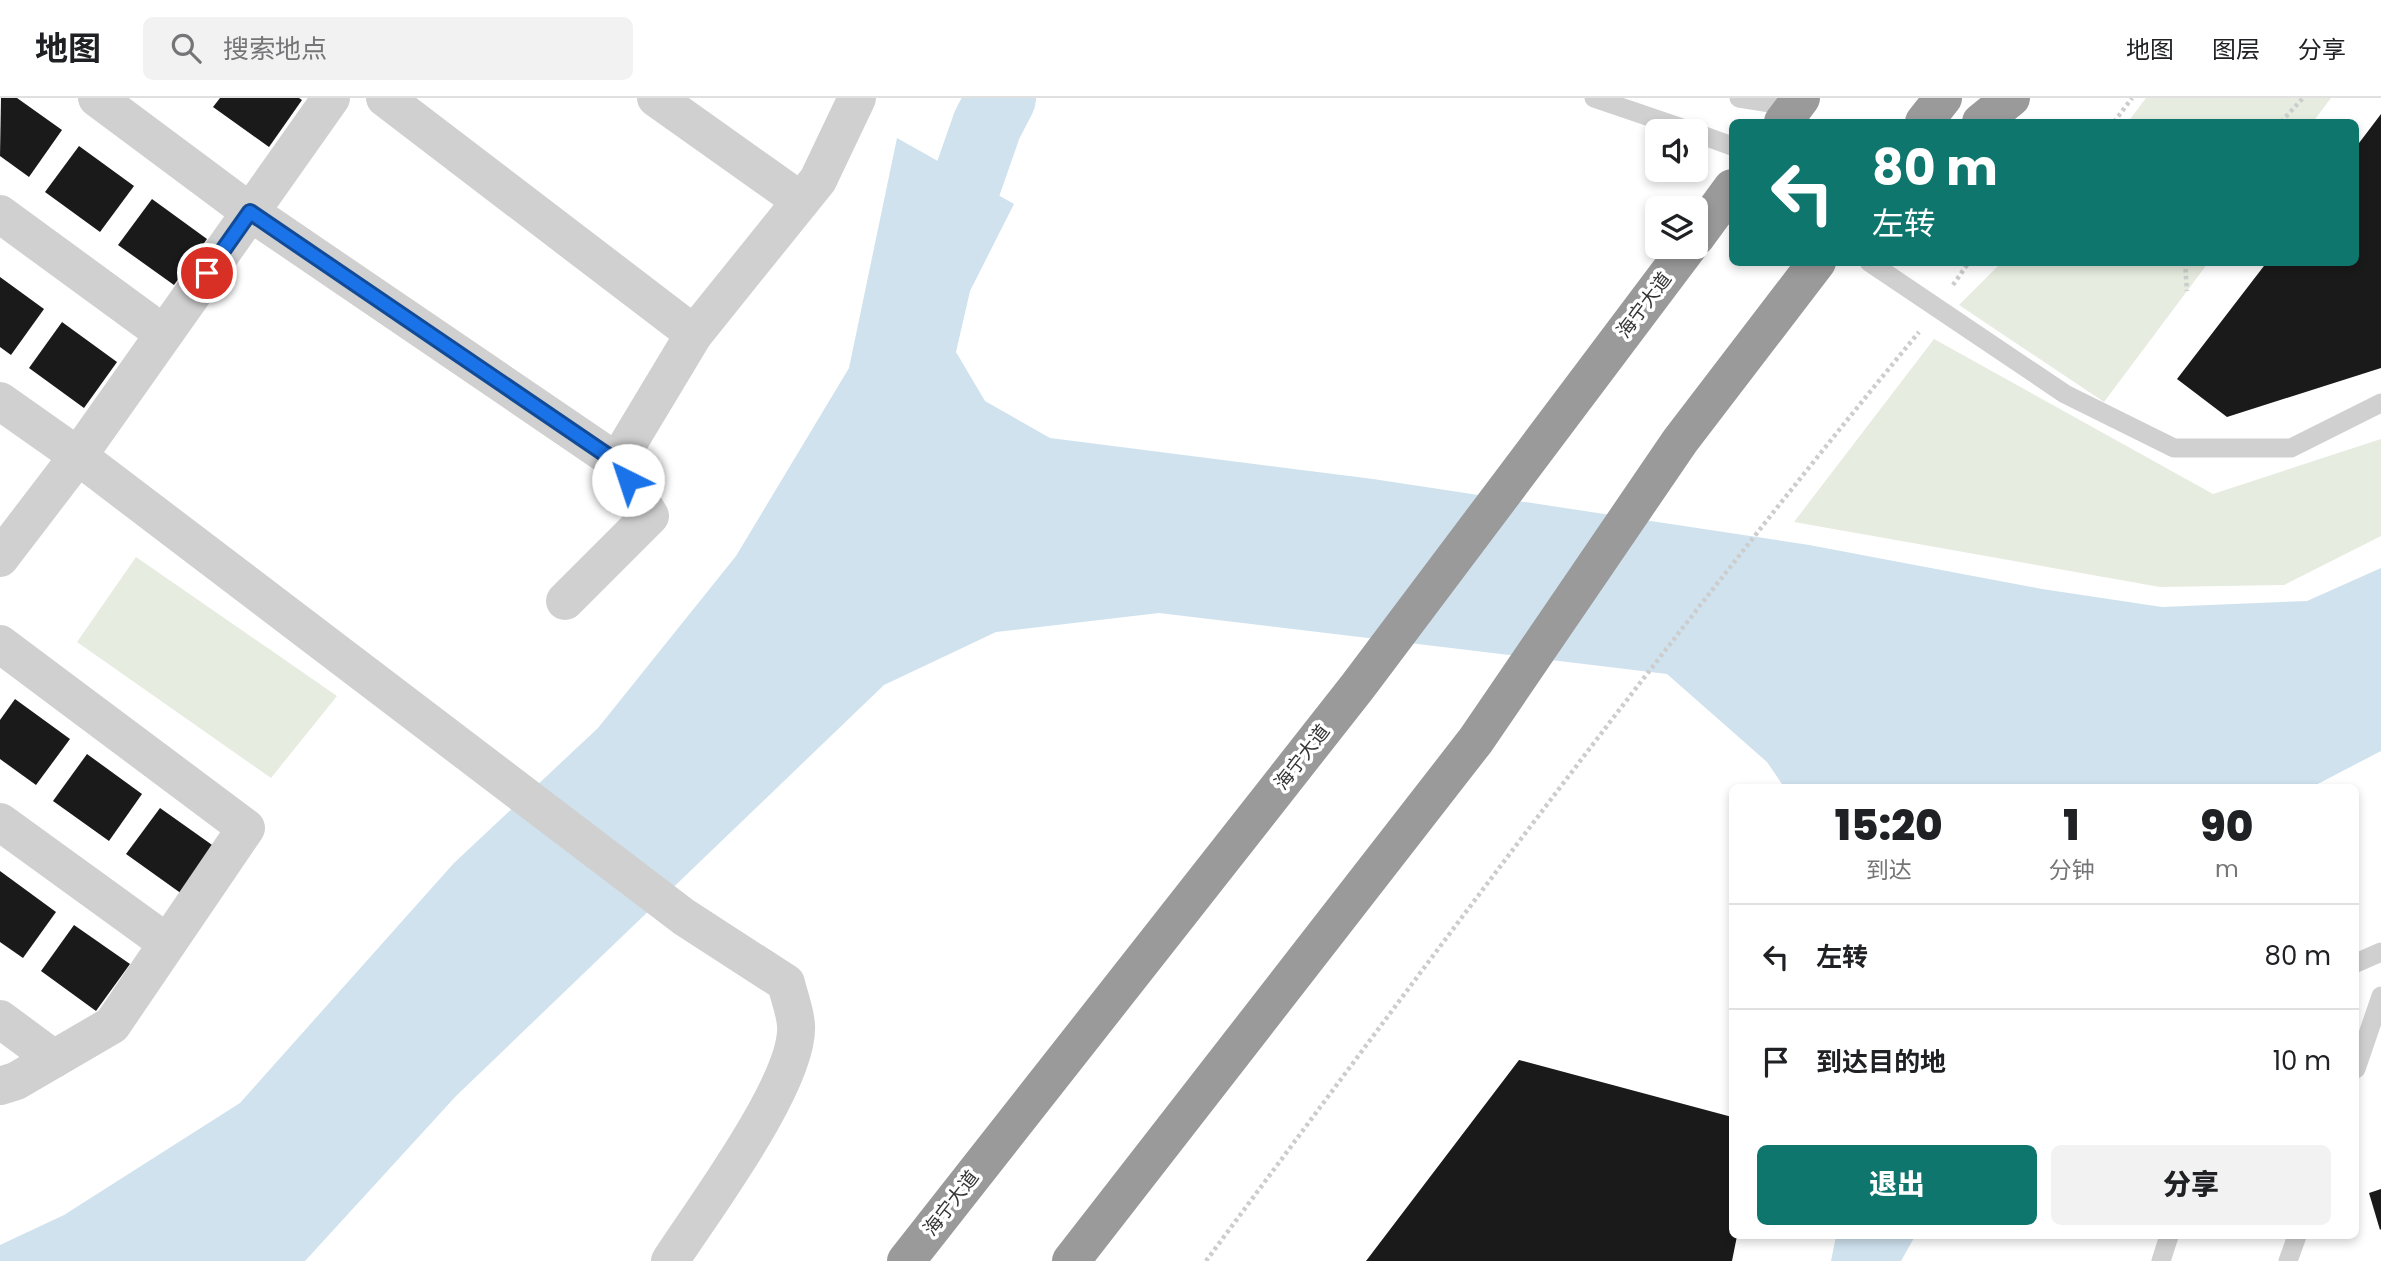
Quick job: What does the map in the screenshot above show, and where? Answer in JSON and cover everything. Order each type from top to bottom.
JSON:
[{"type":"highway","points":[[1926,119],[1943,98]]},
{"type":"highway","points":[[1985,119],[2011,98]]},
{"type":"highway","points":[[1708,221],[1729,192]]},
{"type":"highway","name":"海宁大道","points":[[906,1261],[1358,686],[1679,259]]},
{"type":"highway","points":[[1071,1261],[1476,740],[1680,441],[1814,266]]},
{"type":"street","points":[[97,98],[250,212],[617,462],[650,516],[565,601]]},
{"type":"street","points":[[0,558],[78,456],[331,98]]},
{"type":"street","points":[[385,98],[694,334]]},
{"type":"street","points":[[656,98],[801,201]]},
{"type":"street","points":[[617,462],[694,334],[818,180],[857,98]]},
{"type":"street","points":[[0,214],[164,334]]},
{"type":"street","points":[[0,401],[78,456],[684,917],[786,983],[796,1026],[789,1070],[764,1115],[670,1261]]},
{"type":"street","points":[[0,644],[246,828],[112,1025],[16,1081],[0,1086]]},
{"type":"street","points":[[0,821],[167,943]]},
{"type":"street","points":[[0,1019],[54,1059]]},
{"type":"lane","points":[[1594,98],[1655,119]]},
{"type":"lane","points":[[1739,98],[1793,109]]},
{"type":"lane","points":[[1708,137],[1729,145]]},
{"type":"lane","points":[[1875,266],[2066,394],[2174,448],[2291,448],[2381,402]]},
{"type":"lane","points":[[2359,962],[2381,952]]},
{"type":"lane","points":[[2359,1060],[2381,996]]},
{"type":"lane","points":[[2161,1261],[2168,1239]]},
{"type":"lane","points":[[2288,1261],[2296,1239]]},
{"type":"path","points":[[2116,119],[2132,98]]},
{"type":"path","points":[[2284,119],[2303,98]]},
{"type":"path","points":[[1206,1261],[1644,676],[1760,527],[1938,308],[1966,266]]},
{"type":"path","points":[[2185,266],[2187,291]]},
{"type":"shaded area","points":[[2146,98],[2331,98],[2315,119],[2130,119]]},
{"type":"shaded area","points":[[1998,266],[2206,266],[2104,402],[1959,305]]},
{"type":"shaded area","points":[[1934,339],[2213,494],[2381,439],[2381,536],[2284,585],[2160,587],[1794,522]]},
{"type":"shaded area","points":[[136,557],[337,696],[271,778],[77,642]]},
{"type":"water","points":[[897,138],[1014,204],[970,291],[956,352],[985,401],[1050,438],[1373,479],[1809,545],[2042,589],[2162,607],[2307,601],[2381,568],[2381,751],[2318,784],[1782,784],[1767,762],[1667,674],[1159,613],[996,632],[884,685],[456,1096],[305,1261],[0,1261],[0,1245],[64,1215],[240,1103],[454,863],[598,728],[736,556],[849,368]]},
{"type":"water","points":[[1835,1239],[1913,1239],[1901,1261],[1831,1261]]},
{"type":"building","points":[[1,98],[17,98],[62,130],[29,177],[0,156]]},
{"type":"building","points":[[220,98],[302,100],[269,147],[213,107]]},
{"type":"building","points":[[2381,114],[2381,368],[2227,417],[2177,379],[2264,266],[2359,266],[2359,143]]},
{"type":"building","points":[[79,146],[134,186],[100,232],[45,192]]},
{"type":"building","points":[[152,199],[207,239],[174,285],[118,245]]},
{"type":"building","points":[[0,277],[44,309],[11,355],[0,347]]},
{"type":"building","points":[[62,322],[117,362],[84,408],[29,368]]},
{"type":"building","points":[[15,699],[70,739],[36,785],[0,759],[0,720]]},
{"type":"building","points":[[87,754],[142,794],[109,841],[53,801]]},
{"type":"building","points":[[160,808],[215,847],[182,894],[126,854]]},
{"type":"building","points":[[0,871],[56,912],[23,958],[0,942]]},
{"type":"building","points":[[74,925],[130,964],[96,1011],[41,971]]},
{"type":"building","points":[[1519,1060],[1729,1116],[1729,1239],[1736,1239],[1732,1261],[1366,1261]]},
{"type":"building","points":[[2381,1189],[2381,1229],[2380,1230],[2369,1193]]},
{"type":"waterway","points":[[937,268],[987,125],[1001,98]]},
{"type":"route","points":[[207,273],[250,212],[617,462],[628,480]]}]
